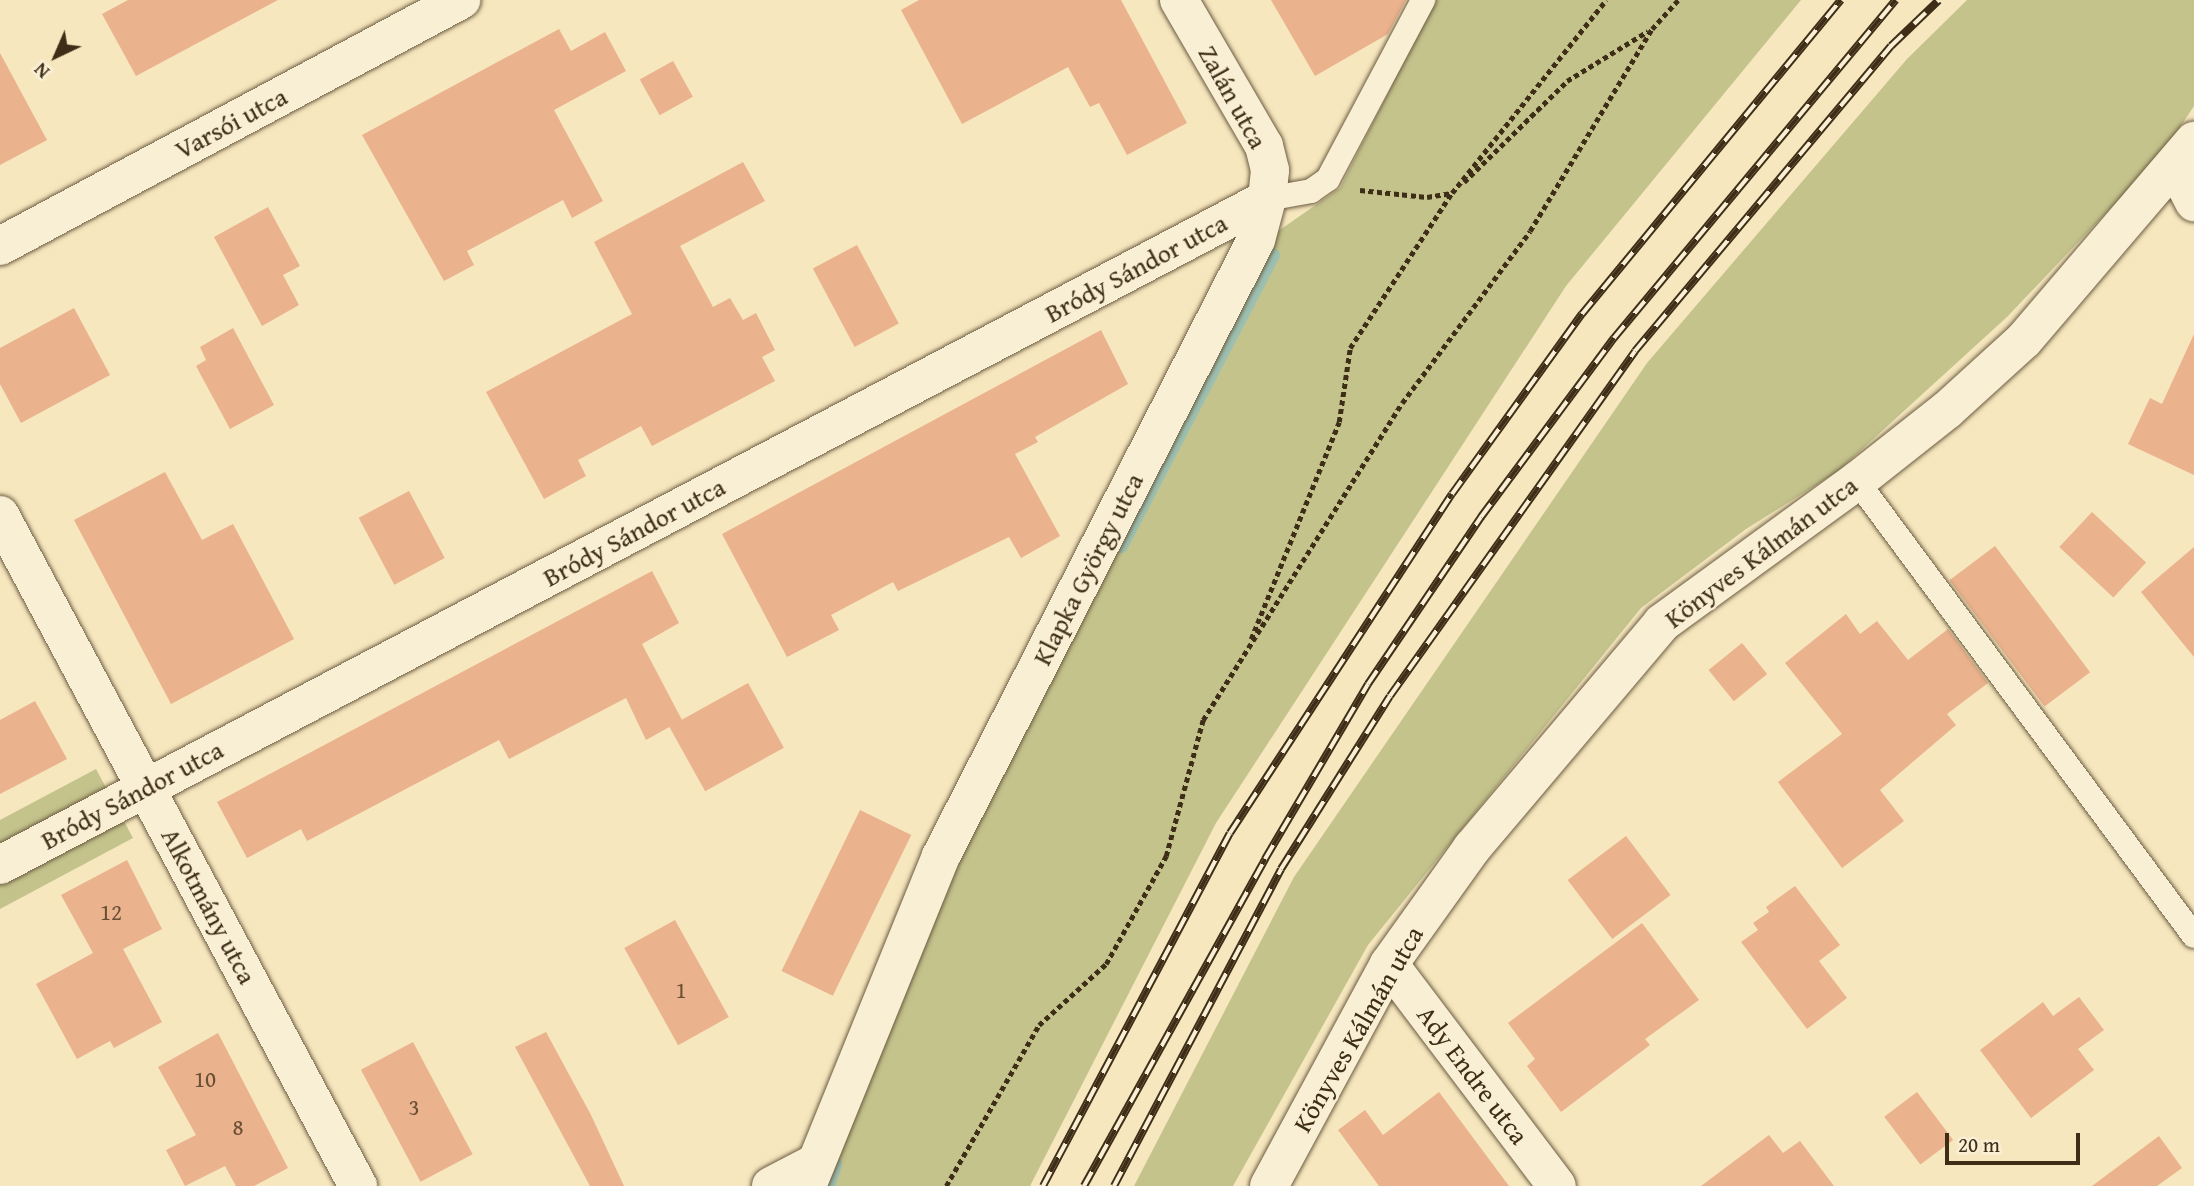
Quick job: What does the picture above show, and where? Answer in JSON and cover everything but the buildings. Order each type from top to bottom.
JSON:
[{"type":"street","name":"Varsói utca","points":[[0,246],[461,0]]},
{"type":"street","name":"Zalán utca","points":[[1179,0],[1264,146],[1270,170],[1267,199]]},
{"type":"street","points":[[2184,153],[2194,202]]},
{"type":"street","name":"Könyves Kálmán utca","points":[[1269,1186],[1389,964],[1472,848],[1662,623],[1857,481],[1947,410],[2024,340],[2184,153]]},
{"type":"street","name":"Bródy Sándor utca","points":[[0,865],[1267,199]]},
{"type":"street","name":"Klapka György utca","points":[[810,1175],[941,856],[1256,240],[1267,199]]},
{"type":"street","name":"Alkotmány utca","points":[[0,515],[358,1186]]},
{"type":"street","name":"Ady Endre utca","points":[[1389,964],[1557,1186]]},
{"type":"street","points":[[771,1186],[810,1175]]},
{"type":"lane","points":[[1267,199],[1311,191],[1328,178],[1423,0]]},
{"type":"lane","points":[[1857,481],[2194,936]]},
{"type":"path","points":[[1246,650],[1339,422],[1350,348],[1452,193],[1606,0]]},
{"type":"path","points":[[946,1186],[1040,1025],[1106,964],[1166,856],[1203,720],[1246,650],[1402,404],[1530,231],[1652,29],[1678,0]]},
{"type":"path","points":[[1328,178],[1364,191],[1427,197],[1452,193],[1567,81],[1652,29]]},
{"type":"shaded area","points":[[1435,0],[1801,0],[1566,286],[1216,823],[1030,1186],[824,1186],[952,856],[1274,234],[1340,188]]},
{"type":"shaded area","points":[[1967,0],[2194,0],[2194,106],[2163,153],[2007,317],[1837,472],[1746,529],[1641,608],[1368,945],[1233,1186],[1134,1186],[1294,877],[1647,363],[1907,59]]},
{"type":"shaded area","points":[[96,769],[133,838],[0,909],[0,820]]},
{"type":"waterway","points":[[1121,546],[1273,255]]},
{"type":"waterway","points":[[828,1186],[835,1164]]},
{"type":"railway","points":[[1043,1186],[1230,833],[1452,494],[1582,314],[1841,0]]},
{"type":"railway","points":[[1084,1186],[1265,859],[1368,684],[1481,517],[1614,338],[1896,0]]},
{"type":"railway","points":[[1114,1186],[1281,869],[1390,696],[1635,351],[1891,46],[1939,0]]}]
